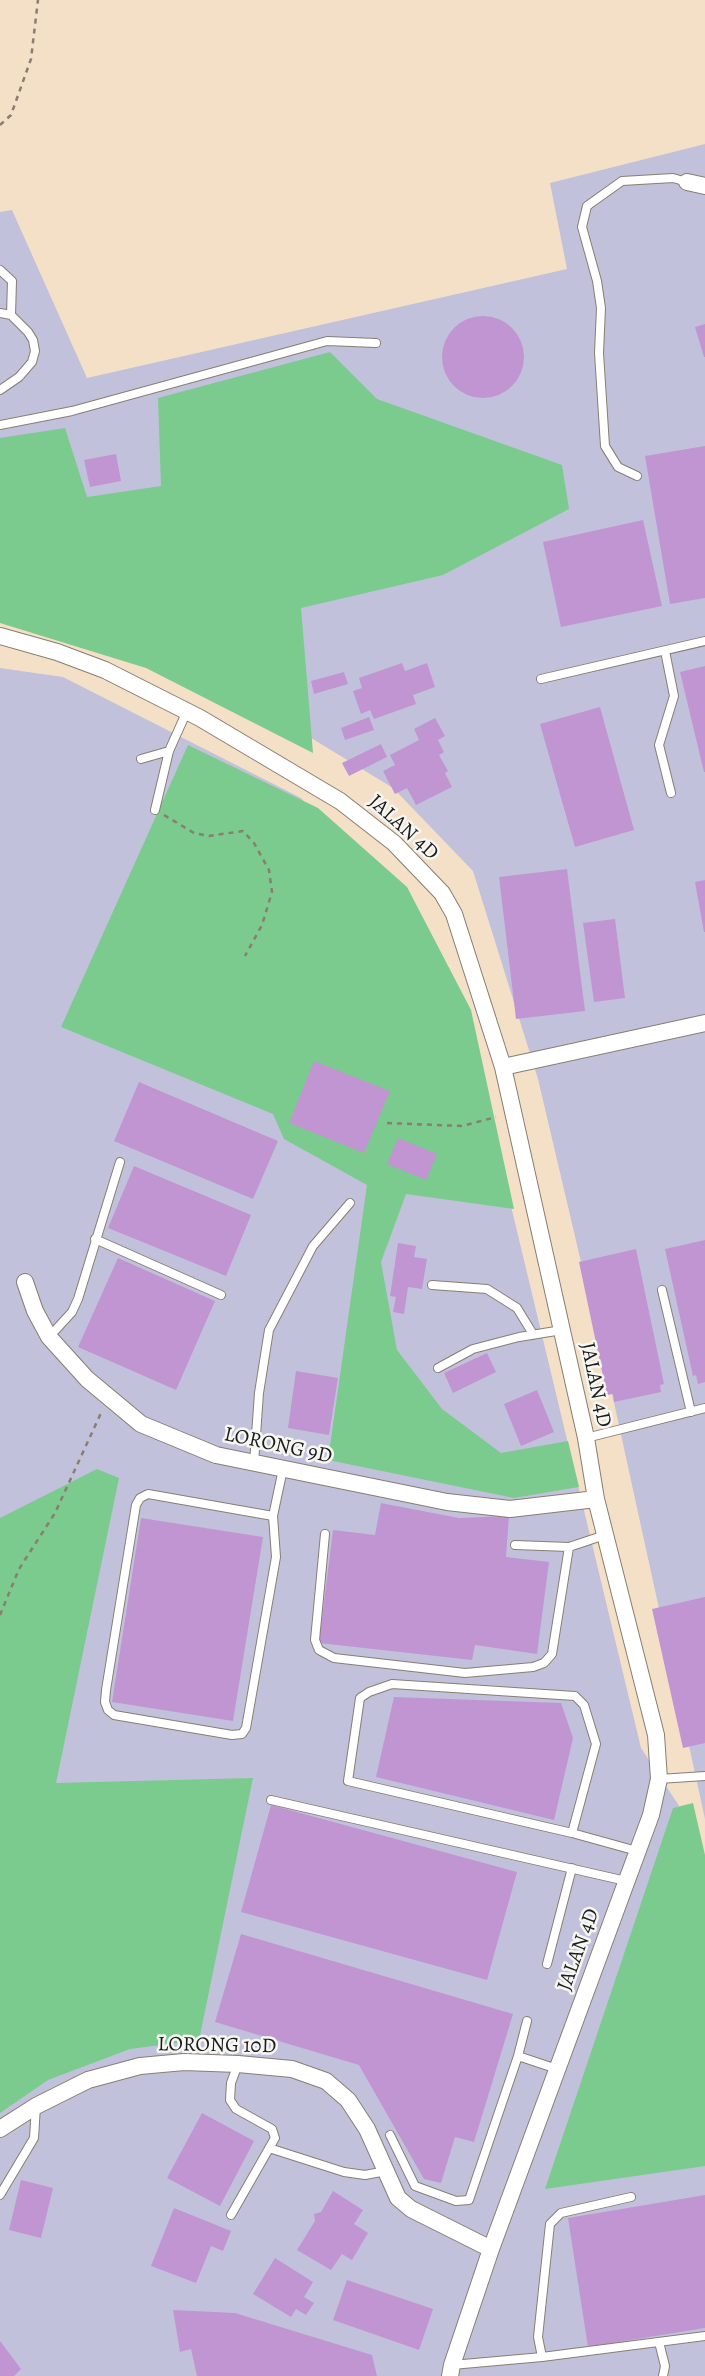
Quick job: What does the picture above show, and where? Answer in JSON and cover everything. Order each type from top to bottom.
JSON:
[{"type":"street","points":[[687,182],[705,186]]},
{"type":"street","name":"JALAN 4D","points":[[0,636],[57,652],[105,670],[187,711],[341,801],[394,843],[442,893],[454,914],[503,1067],[586,1438],[596,1499],[656,1735],[659,1779],[651,1815],[491,2249],[451,2370]]},
{"type":"street","points":[[503,1067],[705,1023]]},
{"type":"street","name":"LORONG 9D","points":[[25,1282],[35,1311],[49,1337],[87,1379],[141,1424],[216,1455],[447,1502],[510,1509],[596,1499]]},
{"type":"street","name":"LORONG 10D","points":[[0,2129],[36,2106],[88,2080],[140,2066],[184,2062],[292,2069],[326,2081],[348,2100],[367,2129],[398,2198],[411,2209],[491,2249]]},
{"type":"lane","points":[[637,476],[618,467],[605,446],[599,353],[601,308],[597,281],[582,227],[587,206],[622,181],[673,178],[687,182]]},
{"type":"lane","points":[[0,270],[12,281],[11,315]]},
{"type":"lane","points":[[0,313],[11,315],[28,332],[35,351],[32,362],[19,377],[0,390]]},
{"type":"lane","points":[[0,425],[72,411],[327,341],[376,343]]},
{"type":"lane","points":[[541,679],[705,641]]},
{"type":"lane","points":[[665,651],[674,696],[659,745],[671,793]]},
{"type":"lane","points":[[155,810],[169,751],[187,711]]},
{"type":"lane","points":[[141,759],[169,751]]},
{"type":"lane","points":[[49,1337],[75,1306],[120,1162]]},
{"type":"lane","points":[[254,1463],[259,1392],[269,1330],[313,1246],[350,1203]]},
{"type":"lane","points":[[95,1239],[221,1295]]},
{"type":"lane","points":[[432,1285],[487,1289],[517,1308],[533,1334]]},
{"type":"lane","points":[[662,1290],[691,1412]]},
{"type":"lane","points":[[438,1368],[473,1349],[533,1334],[562,1330]]},
{"type":"lane","points":[[586,1438],[705,1408]]},
{"type":"lane","points":[[273,1516],[148,1494],[140,1497],[136,1505],[106,1690],[105,1702],[114,1715],[232,1735],[242,1734],[246,1728],[276,1557],[273,1516],[283,1469]]},
{"type":"lane","points":[[325,1534],[315,1640],[319,1650],[334,1658],[465,1673],[533,1667],[544,1663],[552,1654],[569,1546]]},
{"type":"lane","points":[[516,1545],[569,1546],[605,1535]]},
{"type":"lane","points":[[572,1833],[596,1744],[584,1705],[575,1696],[392,1684],[360,1698],[348,1781],[637,1850]]},
{"type":"lane","points":[[659,1779],[705,1776]]},
{"type":"lane","points":[[271,1800],[626,1881]]},
{"type":"lane","points":[[547,1964],[572,1868]]},
{"type":"lane","points":[[390,2135],[415,2186],[456,2201],[469,2200],[518,2056],[527,2021]]},
{"type":"lane","points":[[518,2056],[557,2069]]},
{"type":"lane","points":[[230,2215],[275,2138],[272,2129],[236,2109],[230,2099],[231,2083],[238,2064]]},
{"type":"lane","points":[[0,2195],[34,2138],[36,2106]]},
{"type":"lane","points":[[269,2148],[344,2172],[365,2175],[386,2171]]},
{"type":"lane","points":[[542,2357],[538,2337],[550,2224],[561,2213],[631,2197]]},
{"type":"lane","points":[[451,2370],[705,2336]]},
{"type":"lane","points":[[659,2342],[665,2366],[663,2376]]},
{"type":"path","points":[[0,125],[11,115],[31,59],[38,0]]},
{"type":"path","points":[[155,810],[194,833],[209,836],[243,831],[254,843],[270,870],[272,892],[262,925],[245,956]]},
{"type":"path","points":[[387,1123],[462,1126],[513,1111]]},
{"type":"path","points":[[0,1615],[19,1569],[55,1513],[108,1397]]},
{"type":"shaded area","points":[[705,144],[705,1819],[613,1398],[538,1079],[473,871],[393,788],[177,656],[0,595],[0,212],[12,210],[87,378],[567,269],[550,183]]},
{"type":"shaded area","points":[[0,668],[63,677],[301,798],[401,910],[469,1031],[641,1748],[691,1824],[705,1881],[705,2376],[0,2376]]},
{"type":"green space","points":[[330,352],[377,399],[562,465],[569,509],[443,575],[301,608],[313,753],[146,668],[0,623],[0,438],[65,428],[87,497],[161,486],[158,398]]},
{"type":"green space","points":[[188,745],[318,808],[407,887],[471,1010],[514,1209],[406,1194],[381,1262],[397,1350],[442,1409],[501,1453],[568,1441],[579,1487],[514,1498],[328,1460],[367,1185],[284,1139],[273,1114],[61,1027]]},
{"type":"green space","points":[[97,1469],[119,1478],[56,1783],[253,1778],[199,2040],[130,2049],[48,2080],[0,2113],[0,1518]]},
{"type":"green space","points":[[693,1803],[705,1855],[705,2166],[545,2189],[673,1808]]},
{"type":"building","points":[[483,316],[499,319],[512,328],[521,341],[524,357],[521,373],[512,386],[499,395],[483,398],[467,395],[454,386],[445,373],[442,357],[445,341],[454,328],[467,319]]},
{"type":"building","points":[[705,324],[705,357],[704,357],[695,327]]},
{"type":"building","points":[[705,446],[705,598],[670,604],[645,456]]},
{"type":"building","points":[[116,454],[121,481],[90,487],[84,460]]},
{"type":"building","points":[[643,520],[662,606],[561,627],[543,542]]},
{"type":"building","points":[[402,663],[405,671],[427,663],[435,687],[413,695],[416,704],[374,719],[370,710],[361,714],[353,691],[362,688],[359,678]]},
{"type":"building","points":[[705,666],[705,772],[704,772],[680,672]]},
{"type":"building","points":[[344,672],[348,684],[314,694],[311,681]]},
{"type":"building","points":[[600,707],[634,830],[575,847],[540,724]]},
{"type":"building","points":[[369,717],[374,730],[345,740],[341,728]]},
{"type":"building","points":[[435,718],[445,736],[438,740],[444,752],[439,755],[448,771],[445,773],[452,787],[416,805],[407,788],[395,794],[383,771],[395,765],[390,755],[419,740],[414,729]]},
{"type":"building","points":[[381,744],[387,757],[349,776],[342,763]]},
{"type":"building","points":[[567,869],[585,1011],[516,1019],[499,877]]},
{"type":"building","points":[[705,880],[705,932],[704,932],[695,882]]},
{"type":"building","points":[[615,919],[625,998],[594,1002],[583,923]]},
{"type":"building","points":[[314,1061],[390,1091],[364,1153],[289,1123]]},
{"type":"building","points":[[139,1082],[278,1141],[253,1199],[114,1141]]},
{"type":"building","points":[[398,1138],[437,1154],[426,1180],[387,1164]]},
{"type":"building","points":[[134,1166],[251,1215],[226,1276],[108,1228]]},
{"type":"building","points":[[705,1240],[705,1382],[698,1384],[696,1375],[693,1376],[665,1249]]},
{"type":"building","points":[[398,1243],[416,1246],[414,1257],[427,1259],[422,1289],[408,1287],[404,1314],[393,1312],[396,1297],[390,1296]]},
{"type":"building","points":[[636,1249],[664,1384],[660,1385],[661,1392],[614,1402],[613,1394],[607,1395],[579,1262]]},
{"type":"building","points":[[118,1258],[215,1301],[176,1390],[78,1347]]},
{"type":"building","points":[[487,1353],[496,1372],[453,1393],[444,1373]]},
{"type":"building","points":[[296,1371],[338,1378],[329,1435],[288,1428]]},
{"type":"building","points":[[537,1390],[554,1432],[521,1446],[504,1404]]},
{"type":"building","points":[[381,1503],[459,1518],[509,1516],[506,1557],[549,1562],[537,1654],[475,1645],[472,1660],[319,1643],[333,1530],[375,1535]]},
{"type":"building","points":[[141,1518],[263,1537],[233,1721],[112,1702]]},
{"type":"building","points":[[705,1597],[705,1743],[683,1748],[652,1609]]},
{"type":"building","points":[[394,1697],[561,1703],[573,1738],[554,1820],[376,1777]]},
{"type":"building","points":[[271,1805],[517,1872],[487,1980],[241,1912]]},
{"type":"building","points":[[241,1934],[513,2014],[474,2142],[455,2137],[441,2183],[424,2179],[359,2065],[215,2022]]},
{"type":"building","points":[[202,2113],[254,2141],[220,2206],[167,2178]]},
{"type":"building","points":[[21,2180],[53,2188],[41,2238],[9,2230]]},
{"type":"building","points":[[333,2191],[363,2210],[354,2224],[368,2233],[352,2260],[342,2254],[331,2270],[297,2250],[315,2221],[314,2214],[321,2212]]},
{"type":"building","points":[[705,2195],[705,2328],[588,2347],[568,2218]]},
{"type":"building","points":[[174,2208],[231,2231],[223,2251],[211,2246],[196,2283],[151,2266]]},
{"type":"building","points":[[275,2258],[313,2282],[304,2297],[314,2303],[306,2315],[296,2309],[291,2317],[253,2294]]},
{"type":"building","points":[[347,2280],[433,2309],[419,2350],[333,2320]]},
{"type":"building","points":[[173,2310],[235,2313],[372,2355],[377,2376],[197,2376],[191,2349],[180,2352]]},
{"type":"building","points":[[0,2341],[21,2369],[14,2376],[0,2376]]}]
